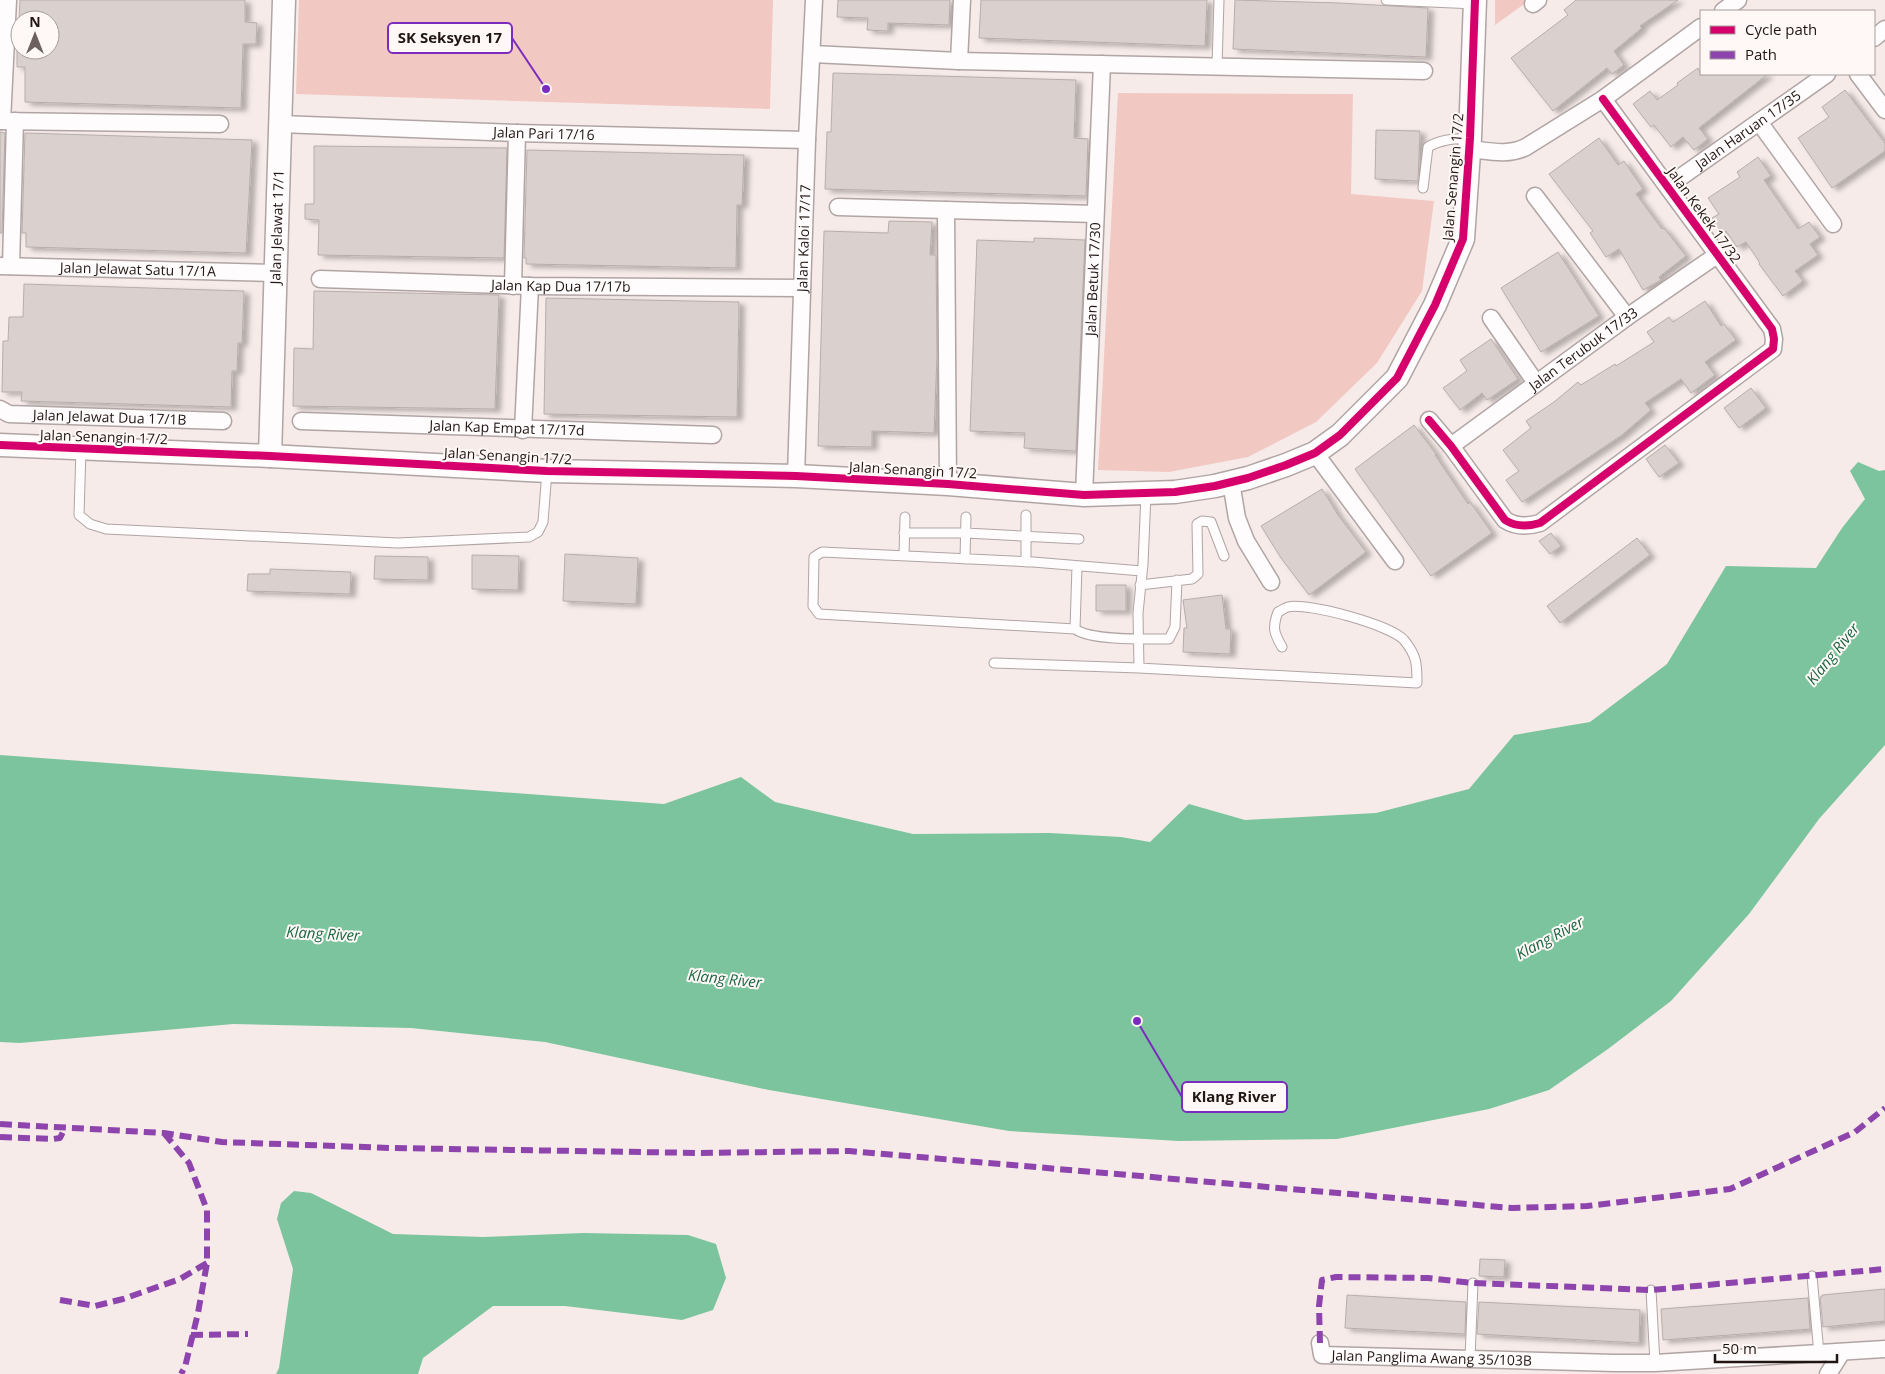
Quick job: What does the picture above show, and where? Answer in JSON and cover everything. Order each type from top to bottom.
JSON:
[{"type":"street","points":[[5,266],[8,0]]},
{"type":"street","name":"Jalan Jelawat 17/1","points":[[270,456],[284,0]]},
{"type":"street","name":"Jalan Kaloi 17/17","points":[[796,476],[807,140],[814,0]]},
{"type":"street","points":[[959,61],[962,0]]},
{"type":"street","points":[[1723,10],[1738,0]]},
{"type":"street","name":"Jalan Senangin 17/2","points":[[0,446],[270,456],[548,471],[796,476],[948,484],[1084,495],[1146,494],[1185,490],[1230,482],[1286,465],[1315,453],[1340,435],[1396,378],[1435,305],[1462,239],[1470,143],[1475,2]]},
{"type":"street","points":[[1470,143],[1507,153],[1516,152],[1603,99],[1700,28]]},
{"type":"street","points":[[1875,37],[1885,29]]},
{"type":"street","points":[[812,54],[959,61],[1424,71]]},
{"type":"street","name":"Jalan Betuk 17/30","points":[[1084,495],[1102,64]]},
{"type":"street","name":"Jalan Haruan 17/35","points":[[1668,186],[1826,75]]},
{"type":"street","points":[[1859,75],[1885,110]]},
{"type":"street","name":"Jalan Kekek 17/32","points":[[1450,446],[1505,520],[1513,525],[1529,527],[1540,523],[1773,349],[1772,329],[1603,99]]},
{"type":"street","points":[[6,121],[220,124]]},
{"type":"street","points":[[1759,122],[1833,224]]},
{"type":"street","name":"Jalan Pari 17/16","points":[[280,124],[517,133],[807,140]]},
{"type":"street","points":[[513,286],[517,133]]},
{"type":"street","points":[[1535,196],[1627,317]]},
{"type":"street","points":[[838,207],[1095,214]]},
{"type":"street","points":[[946,210],[948,484]]},
{"type":"street","name":"Jalan Terubuk 17/33","points":[[1450,446],[1627,317],[1717,255]]},
{"type":"street","name":"Jalan Jelawat Satu 17/1A","points":[[5,266],[276,273]]},
{"type":"street","name":"Jalan Kap Dua 17/17b","points":[[320,279],[513,286],[802,288]]},
{"type":"street","points":[[523,430],[530,286]]},
{"type":"street","points":[[1491,318],[1536,384]]},
{"type":"street","name":"Jalan Jelawat Dua 17/1B","points":[[0,409],[9,414],[223,421]]},
{"type":"street","points":[[1429,420],[1450,446]]},
{"type":"street","name":"Jalan Kap Empat 17/17d","points":[[301,421],[713,435]]},
{"type":"street","points":[[1315,453],[1395,561]]},
{"type":"street","points":[[1230,482],[1237,518],[1246,541],[1271,582]]},
{"type":"street","name":"Jalan Panglima Awang 35/103B","points":[[1320,1343],[1322,1355],[1470,1367],[1615,1369],[1655,1363],[1885,1349]]},
{"type":"street","points":[[1828,1374],[1842,1352]]},
{"type":"lane","points":[[1217,66],[1220,0]]},
{"type":"lane","points":[[1386,0],[1475,2]]},
{"type":"lane","points":[[1423,188],[1428,147],[1436,142],[1445,140],[1470,143]]},
{"type":"lane","points":[[81,449],[80,515],[90,524],[106,529],[398,543],[529,537],[538,532],[542,522],[548,471]]},
{"type":"lane","points":[[1139,668],[1140,585],[1146,494]]},
{"type":"lane","points":[[1026,515],[1026,562]]},
{"type":"lane","points":[[904,556],[905,517]]},
{"type":"lane","points":[[965,558],[966,517]]},
{"type":"lane","points":[[1140,585],[1192,579],[1198,574],[1197,524],[1202,521],[1211,522],[1224,556]]},
{"type":"lane","points":[[904,533],[966,533],[1079,538]]},
{"type":"lane","points":[[1142,571],[965,558],[822,552],[814,558],[813,606],[819,614],[829,615],[1075,628],[1080,633],[1090,635],[1138,640],[1170,638],[1175,627],[1177,580]]},
{"type":"lane","points":[[1075,628],[1077,566]]},
{"type":"lane","points":[[994,663],[1139,668],[1417,683],[1416,659],[1403,639],[1380,626],[1326,610],[1289,607],[1278,612],[1274,630],[1275,636],[1282,647]]},
{"type":"lane","points":[[1812,1276],[1819,1354]]},
{"type":"lane","points":[[1470,1367],[1473,1283]]},
{"type":"lane","points":[[1651,1290],[1655,1363]]},
{"type":"shaded area","points":[[299,0],[773,0],[770,109],[296,94]]},
{"type":"shaded area","points":[[1495,0],[1530,0],[1495,25]]},
{"type":"shaded area","points":[[1118,93],[1353,94],[1351,194],[1434,201],[1422,291],[1377,363],[1316,422],[1248,457],[1169,472],[1098,470]]},
{"type":"water","points":[[1858,462],[1879,471],[1885,470],[1885,745],[1819,819],[1749,914],[1671,1001],[1608,1049],[1549,1090],[1489,1109],[1337,1139],[1179,1141],[1009,1131],[769,1090],[545,1042],[411,1028],[233,1024],[20,1043],[0,1042],[0,755],[664,804],[741,777],[775,802],[913,834],[1050,833],[1121,837],[1150,842],[1189,804],[1245,820],[1376,813],[1469,789],[1514,735],[1590,722],[1667,664],[1726,566],[1816,568],[1842,528],[1865,499],[1850,471]]},
{"type":"water","points":[[294,1191],[311,1193],[393,1234],[483,1237],[583,1233],[688,1235],[716,1244],[726,1278],[713,1310],[682,1320],[565,1306],[493,1306],[423,1358],[418,1374],[276,1374],[279,1368],[293,1269],[277,1219],[281,1203]]},
{"type":"building","points":[[20,0],[245,0],[245,22],[257,23],[256,44],[243,44],[241,108],[25,102],[25,67],[17,67],[17,60],[60,60],[60,10],[20,10]]},
{"type":"building","points":[[838,0],[950,0],[949,25],[888,23],[888,31],[867,30],[868,18],[837,17]]},
{"type":"building","points":[[981,0],[1207,0],[1205,46],[979,38]]},
{"type":"building","points":[[1235,0],[1428,8],[1426,57],[1233,49]]},
{"type":"building","points":[[1576,0],[1678,0],[1640,26],[1642,28],[1614,51],[1624,65],[1612,74],[1607,68],[1553,111],[1511,58],[1568,15],[1564,10]]},
{"type":"building","points":[[1698,68],[1700,75],[1767,75],[1699,128],[1708,139],[1694,150],[1683,137],[1671,147],[1654,125],[1651,127],[1633,104],[1650,91],[1657,100],[1678,85],[1677,83]]},
{"type":"building","points":[[833,73],[1076,80],[1074,138],[1088,139],[1086,196],[825,189],[827,132],[831,132]]},
{"type":"building","points":[[1845,90],[1885,143],[1885,151],[1832,188],[1798,138],[1829,117],[1822,107]]},
{"type":"building","points":[[1376,130],[1420,131],[1418,181],[1375,179]]},
{"type":"building","points":[[0,132],[5,133],[2,233],[0,233]]},
{"type":"building","points":[[25,133],[252,140],[246,253],[26,247],[26,233],[22,233]]},
{"type":"building","points":[[1599,138],[1618,165],[1624,161],[1643,189],[1636,194],[1662,229],[1664,228],[1686,256],[1659,277],[1661,280],[1643,290],[1619,249],[1606,257],[1590,233],[1593,231],[1549,174]]},
{"type":"building","points":[[314,146],[507,148],[504,258],[318,255],[319,220],[305,219],[305,204],[314,204]]},
{"type":"building","points":[[527,150],[744,155],[742,205],[737,205],[736,268],[526,264],[526,258],[524,258]]},
{"type":"building","points":[[1758,157],[1771,176],[1764,180],[1798,229],[1809,222],[1820,237],[1810,244],[1818,255],[1795,271],[1803,281],[1783,296],[1759,264],[1746,242],[1737,247],[1726,231],[1722,234],[1712,218],[1719,214],[1708,198],[1740,177],[1737,172]]},
{"type":"building","points":[[889,221],[932,222],[930,255],[936,255],[937,356],[934,433],[872,431],[872,447],[818,446],[824,231],[888,233]]},
{"type":"building","points":[[1034,238],[1085,240],[1076,451],[1024,448],[1025,433],[970,431],[977,240],[1034,242]]},
{"type":"building","points":[[1558,252],[1599,316],[1541,352],[1501,288]]},
{"type":"building","points":[[24,284],[244,291],[242,343],[238,343],[237,371],[232,371],[231,407],[21,401],[22,392],[2,392],[3,341],[8,341],[9,317],[23,317]]},
{"type":"building","points":[[314,291],[499,295],[495,409],[293,406],[294,348],[313,349]]},
{"type":"building","points":[[546,298],[739,302],[737,417],[544,414]]},
{"type":"building","points":[[1705,301],[1721,326],[1724,324],[1736,340],[1705,362],[1715,375],[1691,393],[1681,379],[1645,403],[1651,410],[1622,435],[1522,502],[1506,480],[1519,471],[1503,450],[1531,428],[1526,421],[1554,402],[1578,382],[1581,385],[1654,342],[1647,332],[1669,317],[1673,322]]},
{"type":"building","points":[[1491,339],[1518,379],[1487,400],[1482,393],[1460,410],[1443,388],[1467,371],[1460,360]]},
{"type":"building","points":[[1751,388],[1766,408],[1739,428],[1724,408]]},
{"type":"building","points":[[1414,425],[1436,454],[1468,504],[1470,502],[1492,533],[1431,576],[1355,469]]},
{"type":"building","points":[[1665,445],[1679,463],[1659,477],[1646,459]]},
{"type":"building","points":[[1322,489],[1338,515],[1366,552],[1309,595],[1281,558],[1261,526]]},
{"type":"building","points":[[1551,533],[1561,546],[1550,554],[1539,541]]},
{"type":"building","points":[[1637,538],[1650,555],[1560,623],[1547,606]]},
{"type":"building","points":[[565,554],[638,558],[636,604],[563,601]]},
{"type":"building","points":[[472,555],[519,556],[518,590],[472,589]]},
{"type":"building","points":[[375,556],[428,557],[428,580],[374,579]]},
{"type":"building","points":[[270,569],[351,572],[350,594],[247,591],[248,574],[270,574]]},
{"type":"building","points":[[1096,585],[1126,585],[1126,611],[1096,611]]},
{"type":"building","points":[[1222,595],[1226,629],[1231,629],[1230,654],[1183,652],[1184,628],[1187,628],[1183,600]]},
{"type":"building","points":[[1480,1259],[1505,1260],[1504,1277],[1479,1276]]},
{"type":"building","points":[[1885,1289],[1885,1321],[1823,1327],[1820,1297],[1822,1295]]},
{"type":"building","points":[[1347,1295],[1466,1302],[1465,1334],[1345,1328]]},
{"type":"building","points":[[1808,1298],[1810,1329],[1663,1340],[1661,1309]]},
{"type":"building","points":[[1479,1302],[1640,1310],[1639,1343],[1477,1334]]},
{"type":"marked path","points":[[0,1124],[164,1133],[222,1142],[391,1148],[701,1153],[849,1151],[1512,1208],[1587,1206],[1730,1189],[1855,1132],[1885,1108]]},
{"type":"marked path","points":[[0,1137],[53,1139],[60,1138],[65,1128]]},
{"type":"marked path","points":[[164,1133],[189,1163],[207,1210],[207,1263],[198,1313],[185,1367],[181,1374]]},
{"type":"marked path","points":[[60,1300],[95,1306],[123,1299],[180,1279],[207,1263]]},
{"type":"marked path","points":[[1320,1343],[1319,1306],[1322,1280],[1336,1277],[1428,1278],[1473,1283],[1651,1290],[1885,1269]]},
{"type":"marked path","points":[[191,1335],[248,1334]]},
{"type":"cycle path","points":[[0,445],[270,456],[547,471],[796,476],[948,484],[1084,495],[1175,492],[1215,486],[1248,478],[1315,453],[1340,435],[1397,378],[1435,305],[1463,239],[1470,138],[1475,0]]},
{"type":"cycle path","points":[[1429,420],[1451,446],[1505,520],[1517,525],[1526,526],[1540,523],[1773,349],[1772,329],[1603,99]]},
{"type":"place","name":"SK Seksyen 17","points":[[546,89]]},
{"type":"place","name":"Klang River","points":[[1137,1021]]}]
